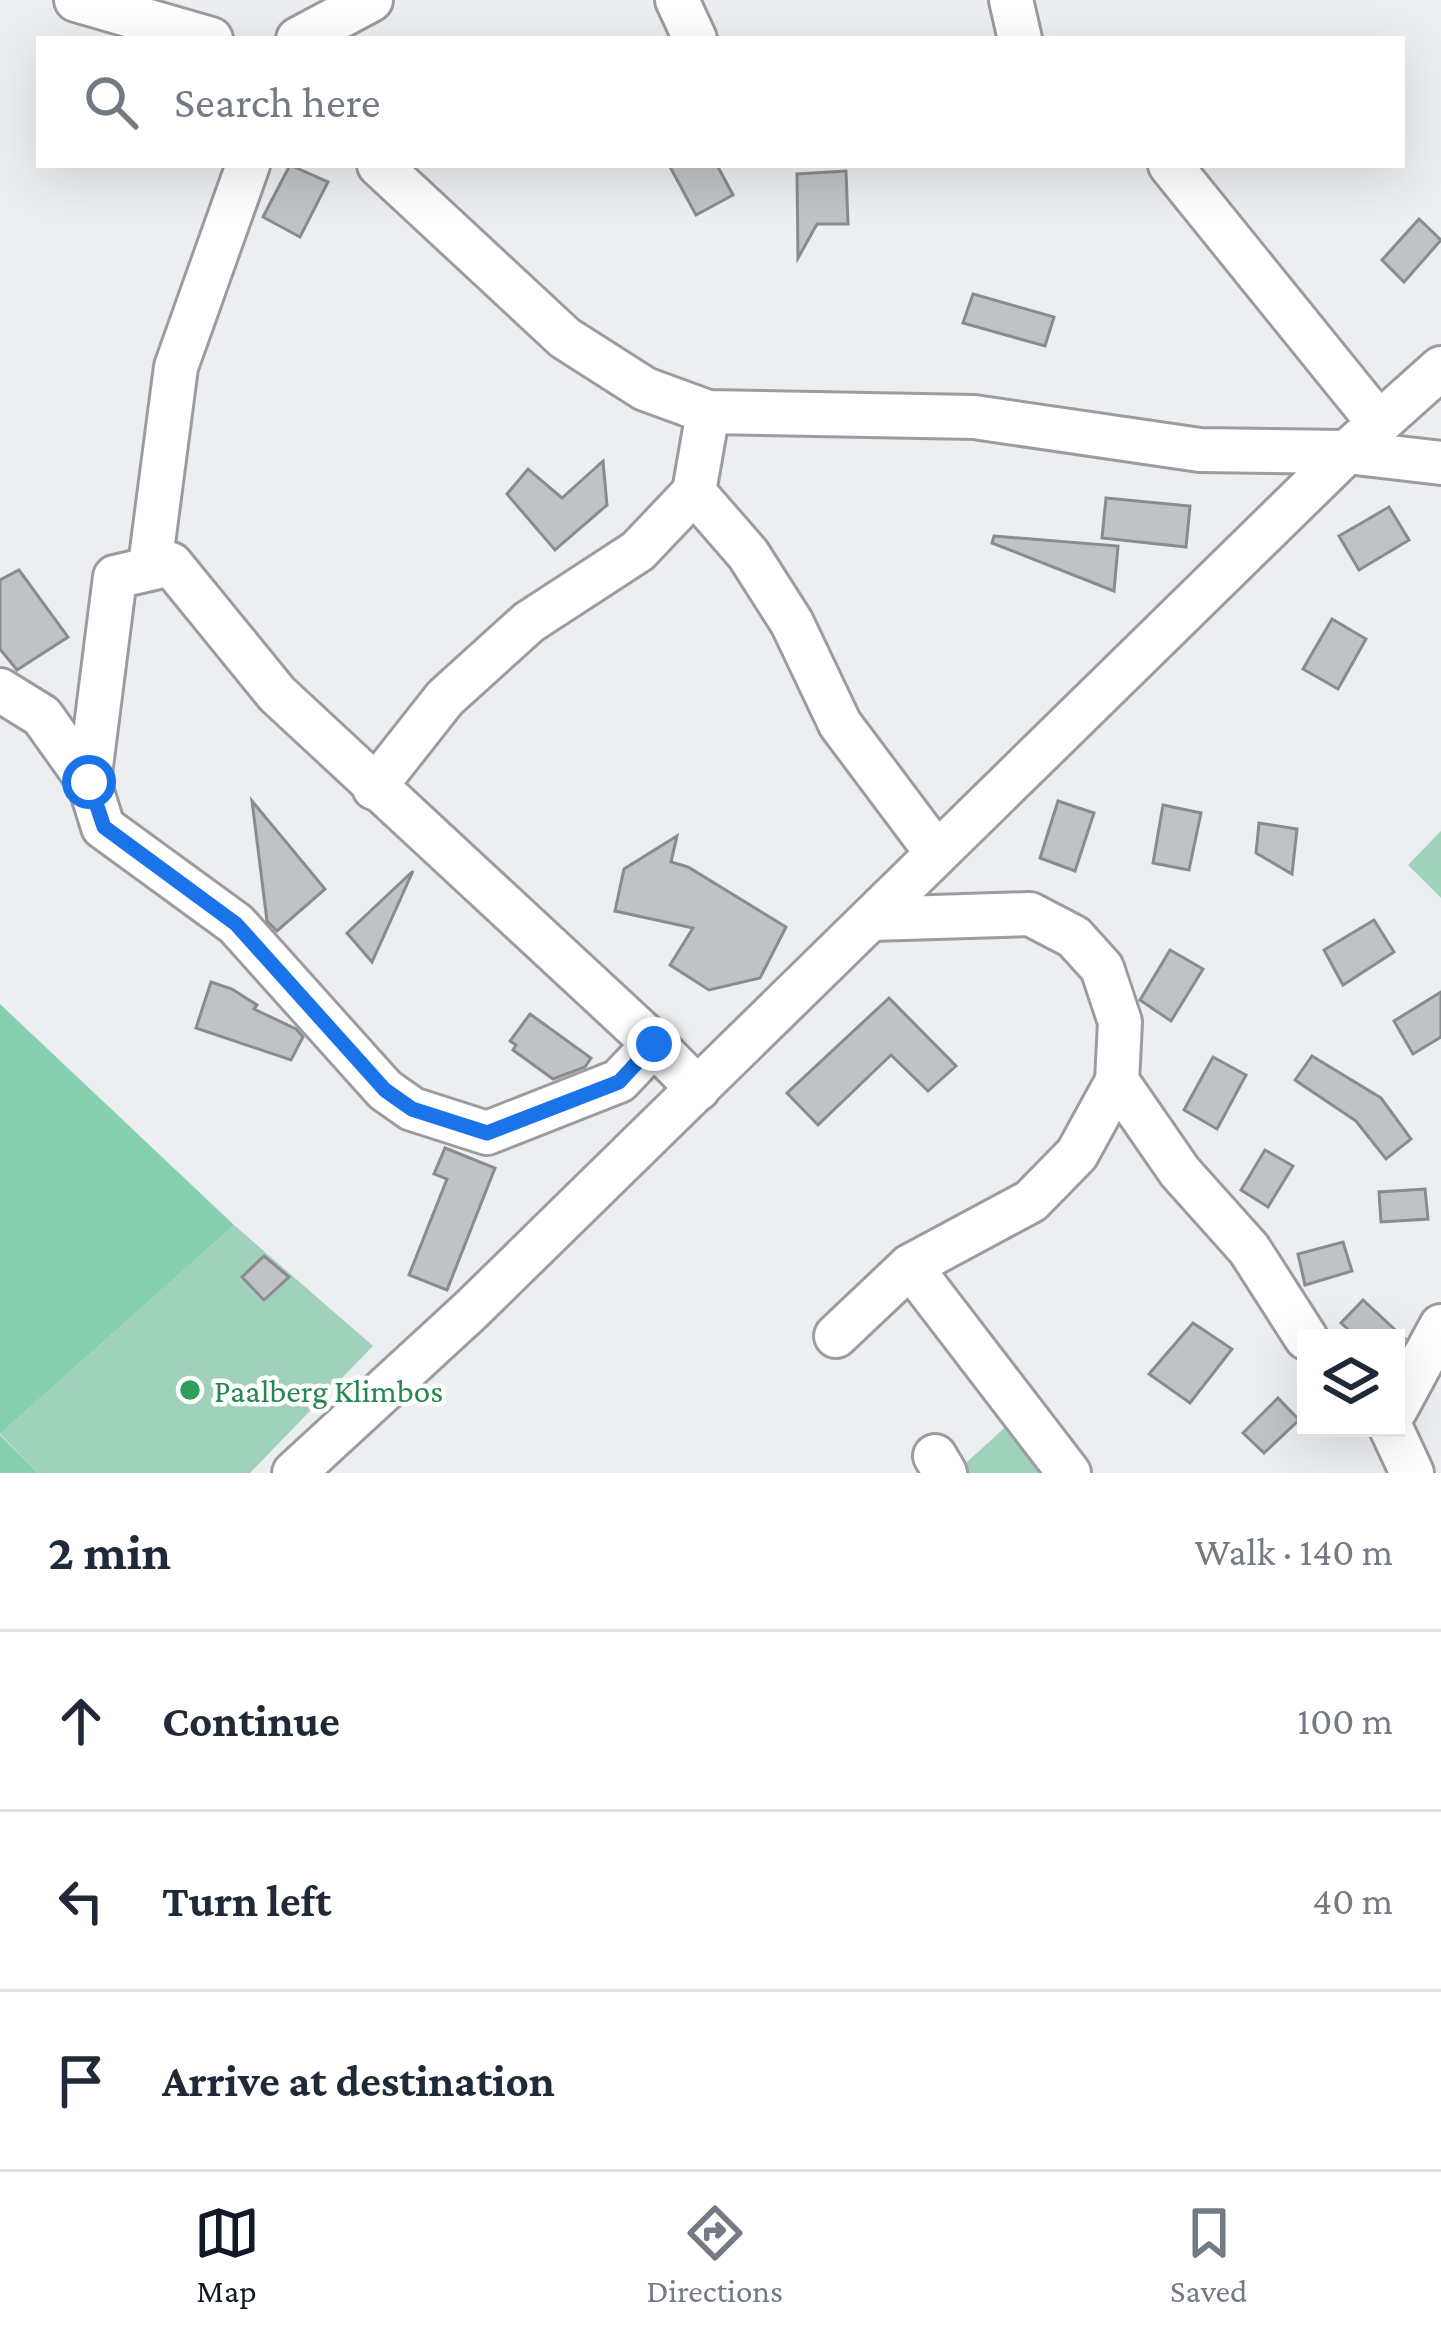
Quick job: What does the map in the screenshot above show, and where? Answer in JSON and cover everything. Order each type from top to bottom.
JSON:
[{"type":"street","points":[[76,0],[201,36]]},
{"type":"street","points":[[304,36],[371,0]]},
{"type":"street","points":[[677,0],[694,36]]},
{"type":"street","points":[[150,566],[176,367],[247,168]]},
{"type":"street","points":[[382,168],[565,338],[645,389],[708,412],[974,417],[1200,450],[1347,452],[1441,463]]},
{"type":"street","points":[[1172,168],[1378,422]]},
{"type":"street","points":[[294,1473],[471,1310],[936,851],[1378,422],[1441,368]]},
{"type":"street","points":[[374,788],[445,698],[529,622],[638,551],[694,492],[708,412]]},
{"type":"street","points":[[694,492],[748,554],[792,623],[840,724],[936,851]]},
{"type":"street","points":[[89,782],[115,577],[171,563],[278,694],[698,1089]]},
{"type":"street","points":[[0,691],[42,716],[89,782],[104,827],[236,924],[385,1090],[412,1109],[487,1133],[619,1082],[654,1044]]},
{"type":"street","points":[[836,1336],[910,1266],[1030,1201],[1077,1154],[1117,1081],[1120,1022],[1102,968],[1074,937],[1030,914],[872,919]]},
{"type":"street","points":[[1117,1081],[1180,1172],[1249,1249],[1300,1329]]},
{"type":"street","points":[[910,1266],[1069,1473]]},
{"type":"street","points":[[1405,1392],[1441,1326]]},
{"type":"street","points":[[1395,1437],[1412,1473]]},
{"type":"green space","points":[[1441,831],[1441,898],[1408,865]]},
{"type":"green space","points":[[0,1004],[234,1225],[0,1434]]},
{"type":"green space","name":"Paalberg Klimbos","points":[[234,1225],[373,1346],[250,1473],[38,1473],[0,1434]]},
{"type":"green space","points":[[1012,1421],[1060,1473],[955,1473]]},
{"type":"green space","points":[[0,1435],[38,1473],[0,1473]]},
{"type":"building","points":[[288,168],[328,182],[300,237],[263,217]]},
{"type":"building","points":[[671,168],[719,168],[733,195],[696,215]]},
{"type":"building","points":[[846,171],[848,224],[817,224],[798,258],[797,174]]},
{"type":"building","points":[[1419,219],[1441,240],[1404,282],[1382,260]]},
{"type":"building","points":[[973,294],[1054,317],[1045,346],[963,323]]},
{"type":"building","points":[[603,461],[607,505],[555,550],[507,494],[528,469],[562,498]]},
{"type":"building","points":[[1106,498],[1190,506],[1186,547],[1102,538]]},
{"type":"building","points":[[1389,507],[1409,540],[1359,570],[1339,536]]},
{"type":"building","points":[[994,536],[1118,546],[1114,591],[992,543]]},
{"type":"building","points":[[19,570],[68,637],[17,670],[0,649],[0,580]]},
{"type":"building","points":[[1332,619],[1366,639],[1338,689],[1303,669]]},
{"type":"building","points":[[252,801],[325,889],[277,931],[267,921]]},
{"type":"building","points":[[1058,801],[1094,813],[1075,871],[1040,858]]},
{"type":"building","points":[[1163,805],[1201,813],[1189,870],[1153,863]]},
{"type":"building","points":[[1259,823],[1297,829],[1292,874],[1256,853]]},
{"type":"building","points":[[677,836],[671,862],[688,867],[786,927],[760,978],[709,990],[670,965],[693,928],[615,911],[624,869]]},
{"type":"building","points":[[413,871],[372,962],[347,933]]},
{"type":"building","points":[[1374,920],[1394,952],[1343,985],[1324,950]]},
{"type":"building","points":[[1170,950],[1203,969],[1171,1021],[1140,1000]]},
{"type":"building","points":[[211,982],[232,989],[257,1005],[254,1009],[296,1029],[303,1037],[291,1060],[196,1028]]},
{"type":"building","points":[[1441,992],[1441,1037],[1413,1054],[1394,1021]]},
{"type":"building","points":[[889,998],[956,1066],[928,1091],[891,1055],[818,1125],[787,1093]]},
{"type":"building","points":[[530,1014],[591,1058],[585,1067],[553,1079],[513,1050],[516,1045],[510,1041]]},
{"type":"building","points":[[1312,1056],[1381,1098],[1411,1139],[1386,1159],[1356,1121],[1295,1080]]},
{"type":"building","points":[[1213,1057],[1246,1075],[1217,1129],[1184,1110]]},
{"type":"building","points":[[445,1148],[495,1168],[447,1290],[409,1275],[447,1179],[434,1174]]},
{"type":"building","points":[[1265,1150],[1293,1166],[1268,1207],[1241,1190]]},
{"type":"building","points":[[1425,1189],[1428,1219],[1381,1222],[1379,1192]]},
{"type":"building","points":[[1343,1242],[1352,1271],[1305,1285],[1298,1254]]},
{"type":"building","points":[[264,1256],[289,1277],[264,1300],[242,1277]]},
{"type":"building","points":[[1363,1300],[1394,1329],[1348,1329],[1341,1323]]},
{"type":"building","points":[[1193,1323],[1232,1349],[1190,1403],[1149,1374]]},
{"type":"building","points":[[1278,1398],[1297,1418],[1264,1453],[1243,1433]]},
{"type":"place","name":"Paalberg Klimbos","points":[[190,1390]]},
{"type":"route","points":[[89,782],[104,827],[236,924],[385,1090],[412,1109],[487,1133],[619,1082],[654,1044]]}]
